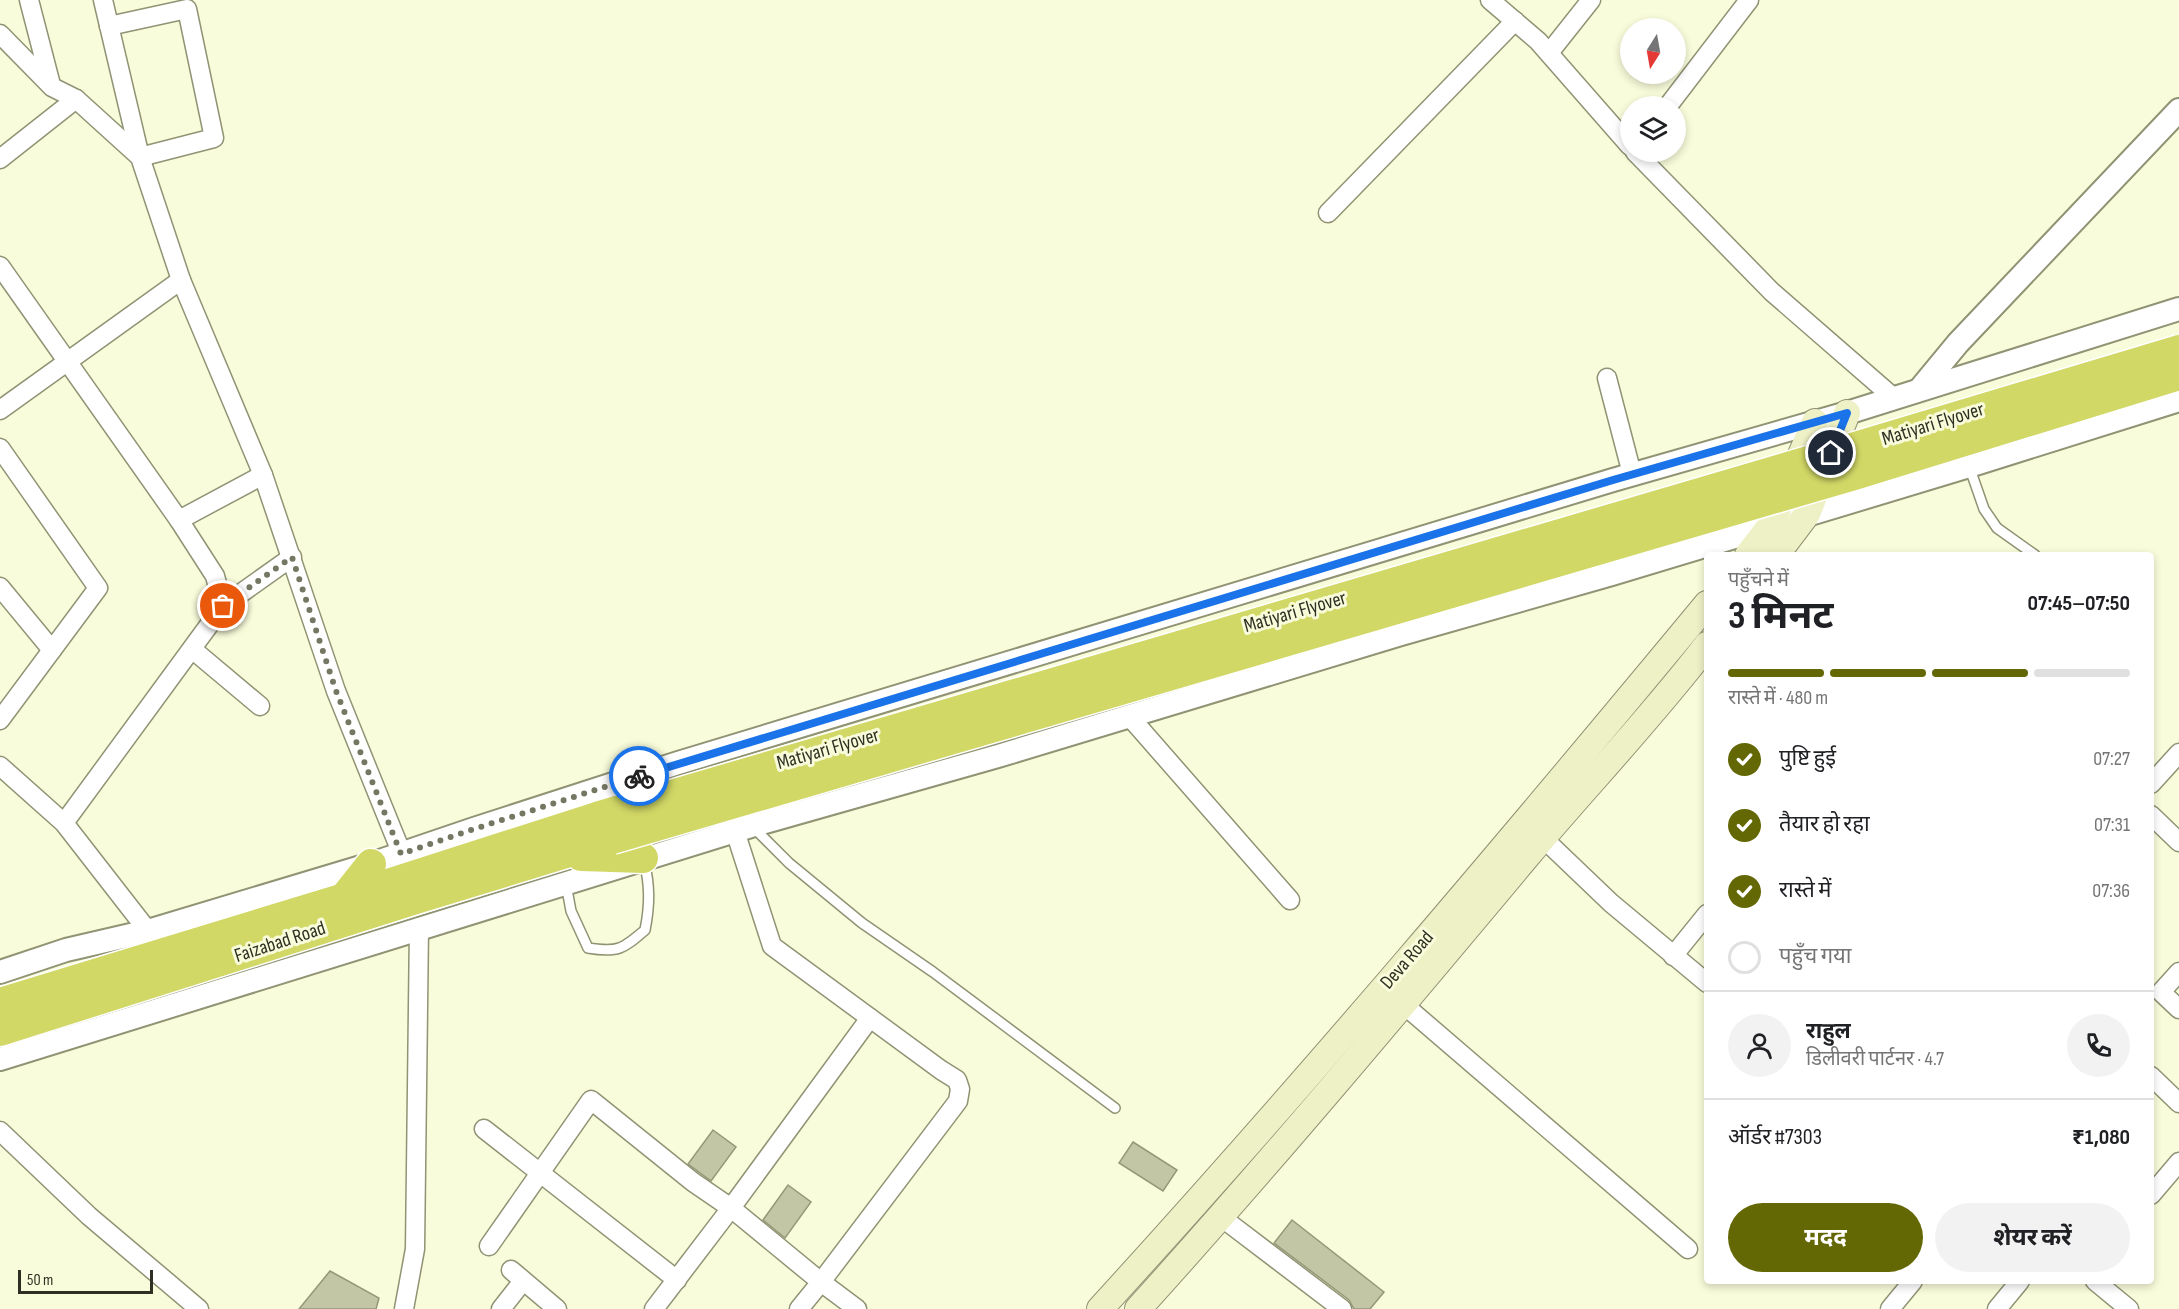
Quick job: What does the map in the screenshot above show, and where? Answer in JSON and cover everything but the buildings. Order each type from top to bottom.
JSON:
[{"type":"highway","name":"Matiyari Flyover","points":[[563,869],[606,828],[1766,473],[2179,350]]},
{"type":"highway","name":"Matiyari Flyover","points":[[406,866],[606,828],[1854,475],[2179,375]]},
{"type":"highway","points":[[563,869],[644,858]]},
{"type":"highway","points":[[344,898],[371,864]]},
{"type":"highway","name":"Faizabad Road","points":[[0,1004],[344,898],[406,866]]},
{"type":"highway","name":"Faizabad Road","points":[[0,1031],[425,896],[563,869]]},
{"type":"main road","points":[[1778,552],[1807,514],[1847,413]]},
{"type":"main road","points":[[1750,552],[1771,525],[1815,422]]},
{"type":"main road","name":"Deva Road","points":[[1100,1309],[1182,1220],[1423,942],[1704,608]]},
{"type":"main road","name":"Deva Road","points":[[1138,1309],[1221,1217],[1704,649]]},
{"type":"street","points":[[28,0],[52,87]]},
{"type":"street","points":[[103,0],[140,157],[181,280],[263,475],[336,691],[406,866]]},
{"type":"street","points":[[1490,0],[1538,41],[1620,135]]},
{"type":"street","points":[[1549,53],[1591,0]]},
{"type":"street","points":[[1676,96],[1749,0]]},
{"type":"street","points":[[109,26],[186,4],[214,138],[140,157]]},
{"type":"street","points":[[1328,213],[1515,21]]},
{"type":"street","points":[[0,34],[52,87],[76,99],[140,157]]},
{"type":"street","points":[[0,159],[76,99]]},
{"type":"street","points":[[1920,389],[1980,319],[2179,110]]},
{"type":"street","points":[[1645,162],[1772,292],[1894,398]]},
{"type":"street","points":[[0,266],[179,520],[215,576],[223,606]]},
{"type":"street","points":[[0,410],[181,280]]},
{"type":"street","points":[[0,972],[66,950],[148,932],[371,864],[406,866],[474,829],[678,763],[1632,474],[1847,413],[2179,309]]},
{"type":"street","points":[[1606,378],[1632,474]]},
{"type":"street","points":[[644,858],[998,756],[1969,466],[2179,400]]},
{"type":"street","points":[[0,448],[98,588],[0,720]]},
{"type":"street","points":[[179,520],[263,475]]},
{"type":"street","points":[[64,823],[223,606],[292,557]]},
{"type":"street","points":[[0,588],[52,650]]},
{"type":"street","points":[[192,649],[260,706]]},
{"type":"street","points":[[1129,716],[1290,900]]},
{"type":"street","points":[[2154,781],[2179,753]]},
{"type":"street","points":[[0,766],[64,823],[148,932]]},
{"type":"street","points":[[2154,818],[2179,842]]},
{"type":"street","points":[[743,828],[772,946],[957,1080],[960,1089],[958,1101],[799,1309]]},
{"type":"street","points":[[1543,838],[1611,903],[1704,981]]},
{"type":"street","points":[[0,1059],[419,927],[563,869]]},
{"type":"street","points":[[1673,956],[1704,918]]},
{"type":"street","points":[[404,1309],[415,1248],[419,927]]},
{"type":"street","points":[[2179,972],[2161,992],[2179,1009]]},
{"type":"street","points":[[1403,1004],[1688,1249]]},
{"type":"street","points":[[654,1309],[870,1018]]},
{"type":"street","points":[[2154,1079],[2179,1103]]},
{"type":"street","points":[[489,1246],[591,1100],[857,1309]]},
{"type":"street","points":[[483,1129],[677,1280]]},
{"type":"street","points":[[0,1131],[88,1216],[199,1309]]},
{"type":"street","points":[[2154,1191],[2179,1162]]},
{"type":"street","points":[[1221,1217],[1342,1309]]},
{"type":"street","points":[[501,1309],[517,1275],[557,1309]]},
{"type":"street","points":[[1890,1309],[1911,1284]]},
{"type":"street","points":[[1997,1309],[2017,1284]]},
{"type":"street","points":[[2099,1284],[2128,1309]]},
{"type":"lane","points":[[1969,466],[1984,509],[1997,528],[2031,552]]},
{"type":"lane","points":[[743,828],[862,923],[933,972],[1115,1108]]},
{"type":"lane","points":[[563,869],[571,911],[588,948],[602,950],[624,948],[645,930],[650,899],[649,878],[644,858]]},
{"type":"way so far","points":[[223,606],[292,557],[336,691],[401,854],[639,776]]},
{"type":"route","points":[[639,776],[1613,480],[1847,413],[1831,453]]}]
